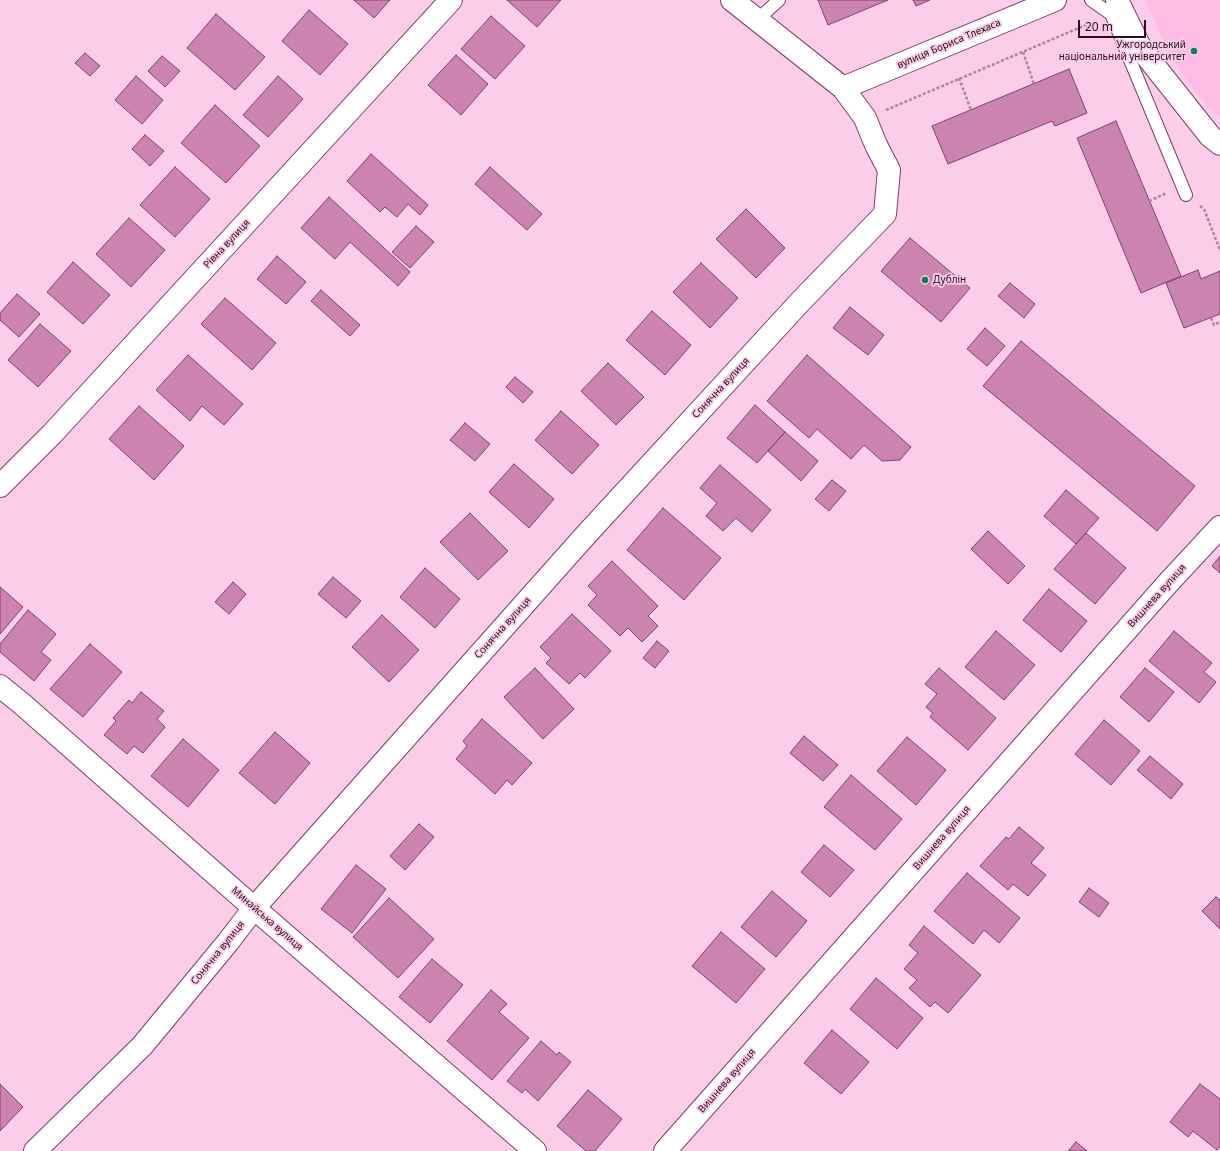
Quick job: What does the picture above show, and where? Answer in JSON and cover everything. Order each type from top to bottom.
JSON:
[{"type":"street","name":"Рівна вулиця","points":[[0,486],[52,434],[451,0]]},
{"type":"street","name":"Сонячна вулиця","points":[[35,1151],[142,1046],[228,942],[254,908],[584,537],[800,302],[885,214],[889,170],[876,145],[865,118],[843,88],[732,0]]},
{"type":"street","name":"вулиця Бориса Тлехаса","points":[[843,88],[1055,0]]},
{"type":"street","points":[[1116,10],[1141,49],[1210,136],[1220,144]]},
{"type":"street","name":"Вишнева вулиця","points":[[665,1151],[1158,593],[1220,527]]},
{"type":"street","name":"Минайська вулиця","points":[[0,686],[33,713],[254,908],[535,1151]]},
{"type":"lane","points":[[757,20],[779,0]]},
{"type":"lane","points":[[1091,0],[1116,10],[1186,195]]},
{"type":"path","points":[[865,118],[1023,52],[1116,10]]},
{"type":"path","points":[[1023,52],[1034,84]]},
{"type":"path","points":[[959,78],[971,110]]},
{"type":"path","points":[[1186,195],[1204,209],[1220,250]]},
{"type":"path","points":[[1211,318],[1214,325],[1220,322]]},
{"type":"shaded area","name":"Ужгородський національний університет","points":[[1145,0],[1220,0],[1220,117],[1207,106],[1176,65]]},
{"type":"building","points":[[354,0],[390,0],[374,18]]},
{"type":"building","points":[[507,0],[561,0],[537,27]]},
{"type":"building","points":[[818,0],[888,0],[828,25]]},
{"type":"building","points":[[913,0],[930,0],[916,6]]},
{"type":"building","points":[[309,10],[348,44],[320,75],[282,41]]},
{"type":"building","points":[[216,14],[265,57],[235,90],[187,48]]},
{"type":"building","points":[[491,16],[525,46],[495,79],[461,49]]},
{"type":"building","points":[[85,53],[100,66],[90,76],[75,63]]},
{"type":"building","points":[[456,55],[488,84],[461,115],[428,85]]},
{"type":"building","points":[[162,56],[180,71],[165,87],[148,71]]},
{"type":"building","points":[[1069,69],[1087,113],[1055,126],[1052,121],[948,164],[932,126]]},
{"type":"building","points":[[136,76],[163,100],[142,124],[115,100]]},
{"type":"building","points":[[278,76],[303,99],[268,137],[243,115]]},
{"type":"building","points":[[215,105],[260,146],[226,183],[181,143]]},
{"type":"building","points":[[1116,121],[1181,276],[1141,293],[1077,138]]},
{"type":"building","points":[[145,135],[164,151],[150,166],[132,149]]},
{"type":"building","points":[[371,154],[428,205],[420,215],[408,204],[397,217],[385,207],[380,212],[347,181]]},
{"type":"building","points":[[175,167],[210,199],[175,237],[140,205]]},
{"type":"building","points":[[490,167],[542,214],[527,230],[475,184]]},
{"type":"building","points":[[329,197],[410,272],[398,286],[350,242],[335,259],[301,228]]},
{"type":"building","points":[[746,209],[785,248],[756,278],[716,239]]},
{"type":"building","points":[[129,218],[165,250],[131,287],[96,254]]},
{"type":"building","points":[[416,226],[434,242],[410,268],[392,252]]},
{"type":"building","name":"Дублін","points":[[910,238],[970,288],[941,322],[881,271]]},
{"type":"building","points":[[277,256],[306,282],[286,304],[257,279]]},
{"type":"building","points":[[73,262],[110,295],[83,324],[47,292]]},
{"type":"building","points":[[701,263],[738,298],[710,328],[673,292]]},
{"type":"building","points":[[1198,270],[1201,279],[1220,271],[1220,314],[1184,328],[1166,283]]},
{"type":"building","points":[[1010,283],[1035,304],[1024,318],[998,296]]},
{"type":"building","points":[[321,290],[360,325],[350,336],[311,301]]},
{"type":"building","points":[[17,294],[40,314],[19,337],[0,320],[0,313]]},
{"type":"building","points":[[225,298],[276,343],[252,370],[201,324]]},
{"type":"building","points":[[850,307],[884,335],[868,355],[833,328]]},
{"type":"building","points":[[652,311],[691,345],[665,375],[626,340]]},
{"type":"building","points":[[40,324],[71,351],[38,387],[8,360]]},
{"type":"building","points":[[985,328],[1005,346],[987,366],[967,349]]},
{"type":"building","points":[[1021,341],[1195,486],[1157,531],[983,386]]},
{"type":"building","points":[[188,355],[243,404],[224,425],[202,406],[190,421],[156,390]]},
{"type":"building","points":[[807,355],[911,447],[900,460],[882,461],[864,445],[851,459],[817,429],[809,438],[767,401]]},
{"type":"building","points":[[608,363],[644,397],[616,425],[581,391]]},
{"type":"building","points":[[515,377],[533,392],[523,403],[506,387]]},
{"type":"building","points":[[755,405],[785,432],[757,463],[727,438]]},
{"type":"building","points":[[139,406],[184,446],[154,480],[109,439]]},
{"type":"building","points":[[561,411],[599,445],[572,474],[535,440]]},
{"type":"building","points":[[465,423],[490,444],[475,461],[450,440]]},
{"type":"building","points":[[785,432],[818,461],[801,481],[768,451]]},
{"type":"building","points":[[514,464],[554,499],[529,528],[489,492]]},
{"type":"building","points":[[720,465],[771,510],[752,532],[736,518],[723,531],[706,516],[717,503],[700,488]]},
{"type":"building","points":[[832,480],[846,491],[829,511],[815,499]]},
{"type":"building","points":[[1066,490],[1099,518],[1076,544],[1044,516]]},
{"type":"building","points":[[663,508],[721,558],[684,600],[627,550]]},
{"type":"building","points":[[470,513],[508,551],[478,580],[440,542]]},
{"type":"building","points":[[988,531],[1025,566],[1008,584],[971,549]]},
{"type":"building","points":[[1086,533],[1126,568],[1095,604],[1054,569]]},
{"type":"building","points":[[1220,556],[1220,573],[1212,566]]},
{"type":"building","points":[[612,561],[658,606],[648,616],[658,626],[642,642],[628,628],[620,636],[588,605],[597,595],[588,586]]},
{"type":"building","points":[[425,568],[460,599],[435,628],[400,597]]},
{"type":"building","points":[[333,577],[361,601],[346,618],[318,594]]},
{"type":"building","points":[[233,582],[246,594],[229,614],[215,602]]},
{"type":"building","points":[[0,587],[23,607],[0,634]]},
{"type":"building","points":[[1049,589],[1087,621],[1061,652],[1023,620]]},
{"type":"building","points":[[28,610],[56,634],[41,652],[51,660],[34,681],[0,652],[0,644]]},
{"type":"building","points":[[572,614],[611,651],[585,678],[580,673],[569,684],[546,663],[551,658],[540,647]]},
{"type":"building","points":[[382,615],[419,650],[389,682],[352,647]]},
{"type":"building","points":[[996,631],[1035,665],[1004,700],[965,667]]},
{"type":"building","points":[[1174,631],[1212,663],[1204,672],[1216,682],[1199,703],[1149,661]]},
{"type":"building","points":[[657,641],[669,651],[655,668],[643,658]]},
{"type":"building","points":[[90,644],[122,672],[83,717],[50,689]]},
{"type":"building","points":[[535,668],[574,709],[543,739],[504,697]]},
{"type":"building","points":[[939,668],[996,718],[968,750],[930,717],[933,713],[926,707],[937,694],[925,684]]},
{"type":"building","points":[[1145,668],[1174,692],[1149,722],[1120,697]]},
{"type":"building","points":[[141,692],[164,711],[157,719],[165,727],[143,753],[134,746],[127,754],[104,735],[116,721],[113,718],[129,700],[132,703]]},
{"type":"building","points":[[482,719],[532,763],[512,785],[507,780],[495,794],[456,759],[467,746],[463,741]]},
{"type":"building","points":[[1104,720],[1140,751],[1111,785],[1075,754]]},
{"type":"building","points":[[275,732],[310,763],[275,804],[239,773]]},
{"type":"building","points":[[804,736],[838,765],[823,781],[790,753]]},
{"type":"building","points":[[907,737],[946,770],[916,805],[877,771]]},
{"type":"building","points":[[183,739],[219,770],[188,807],[151,776]]},
{"type":"building","points":[[1150,756],[1183,784],[1171,799],[1137,770]]},
{"type":"building","points":[[851,775],[902,819],[875,850],[824,807]]},
{"type":"building","points":[[419,824],[434,837],[405,870],[390,856]]},
{"type":"building","points":[[1019,827],[1044,848],[1031,863],[1046,875],[1028,896],[1013,884],[1008,890],[980,866],[1006,837],[1009,839]]},
{"type":"building","points":[[824,845],[854,870],[830,897],[801,872]]},
{"type":"building","points":[[356,865],[386,889],[352,933],[321,909]]},
{"type":"building","points":[[967,873],[1020,918],[999,943],[984,930],[973,944],[934,911]]},
{"type":"building","points":[[1089,888],[1109,903],[1099,917],[1079,902]]},
{"type":"building","points":[[772,891],[807,921],[776,957],[741,927]]},
{"type":"building","points":[[1216,897],[1220,900],[1220,929],[1202,911]]},
{"type":"building","points":[[389,898],[434,939],[398,978],[353,937]]},
{"type":"building","points":[[924,926],[981,975],[948,1013],[935,1002],[930,1007],[909,988],[917,980],[904,969],[918,953],[909,945]]},
{"type":"building","points":[[721,932],[765,969],[736,1003],[692,966]]},
{"type":"building","points":[[432,959],[463,985],[430,1023],[399,997]]},
{"type":"building","points":[[876,978],[923,1018],[897,1049],[850,1009]]},
{"type":"building","points":[[491,990],[507,1004],[499,1012],[529,1038],[492,1080],[447,1041]]},
{"type":"building","points":[[832,1030],[869,1062],[841,1094],[804,1063]]},
{"type":"building","points":[[541,1041],[557,1055],[559,1052],[571,1062],[538,1101],[525,1089],[522,1093],[507,1081]]},
{"type":"building","points":[[0,1084],[23,1107],[0,1131]]},
{"type":"building","points":[[1200,1084],[1220,1099],[1220,1147],[1217,1150],[1193,1131],[1188,1137],[1170,1122]]},
{"type":"building","points":[[588,1090],[622,1119],[595,1151],[586,1151],[557,1126]]},
{"type":"building","points":[[1076,1142],[1087,1151],[1068,1151]]},
{"type":"place","name":"Ужгородський національний університет","points":[[1194,51]]},
{"type":"place","name":"Дублін","points":[[925,280]]}]
